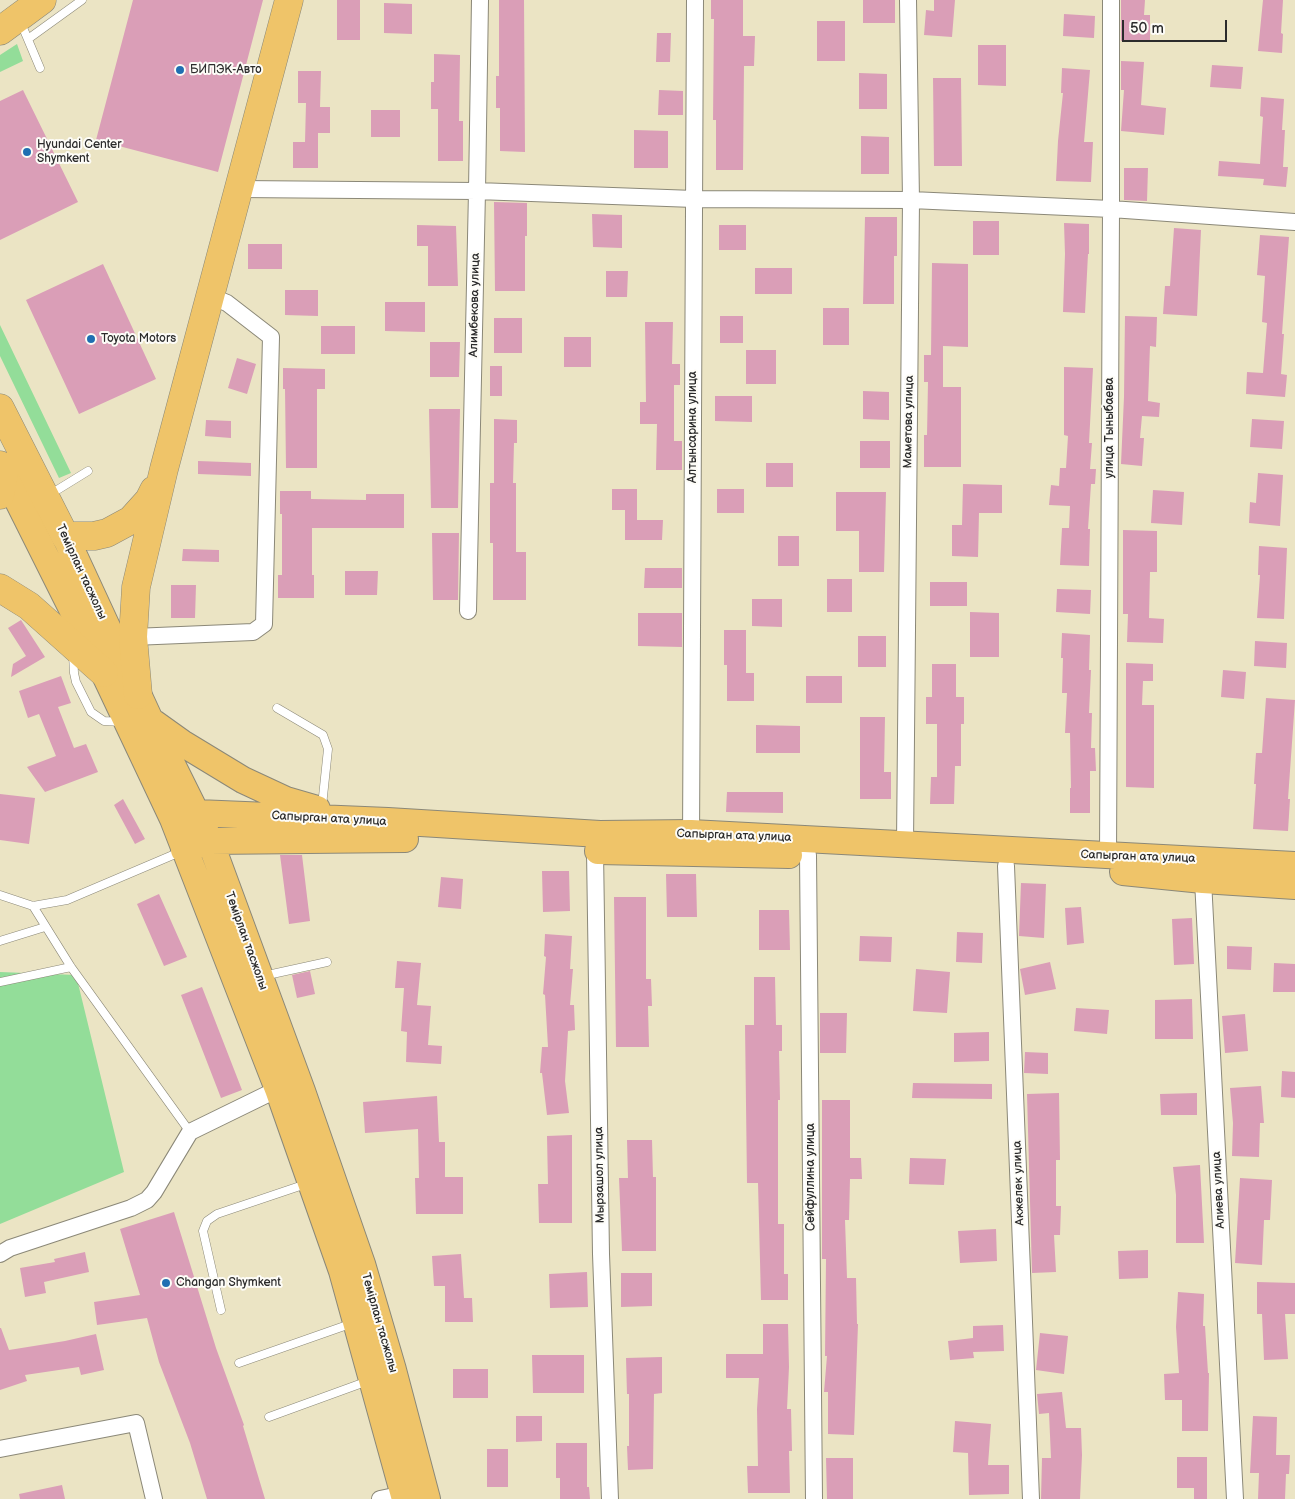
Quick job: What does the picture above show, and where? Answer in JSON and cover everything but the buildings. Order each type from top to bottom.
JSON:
[{"type":"highway","points":[[16,29],[42,0]]},
{"type":"highway","points":[[138,695],[133,637],[136,586],[164,469],[288,0]]},
{"type":"highway","name":"Темірлан тасжолы","points":[[0,408],[65,536]]},
{"type":"highway","points":[[65,536],[94,536],[107,533],[131,520],[149,500],[164,469]]},
{"type":"highway","points":[[0,588],[29,606],[104,673]]},
{"type":"main road","name":"Темірлан тасжолы","points":[[1,477],[104,673],[139,721],[185,816],[210,841],[302,1091],[362,1264],[393,1370],[404,1498]]},
{"type":"main road","name":"Темірлан тасжолы","points":[[65,536],[138,695],[139,721]]},
{"type":"main road","points":[[139,721],[243,780],[286,800],[351,820]]},
{"type":"main road","name":"Сапырган ата улица","points":[[185,816],[351,820],[600,834],[808,855],[1108,871],[1295,886]]},
{"type":"main road","name":"Темірлан тасжолы","points":[[185,816],[184,850],[278,1089],[342,1271],[404,1498]]},
{"type":"main road","name":"Сапырган ата улица","points":[[184,850],[210,841],[395,838],[595,851],[690,843],[905,844],[1295,865]]},
{"type":"street","name":"Алимбекова улица","points":[[468,611],[480,0]]},
{"type":"street","name":"Алтынсарина улица","points":[[690,843],[695,0]]},
{"type":"street","name":"Маметова улица","points":[[905,844],[911,200],[908,0]]},
{"type":"street","name":"улица Тыныбаева","points":[[1108,856],[1110,0]]},
{"type":"street","points":[[239,189],[477,191],[694,198],[911,200],[1111,209],[1295,222]]},
{"type":"street","points":[[133,637],[253,632],[264,624],[271,337],[227,303],[210,296]]},
{"type":"street","name":"Мырзашол улица","points":[[595,851],[601,1244],[610,1499]]},
{"type":"street","name":"Сейфуллина улица","points":[[808,855],[814,1499]]},
{"type":"street","name":"Акжелек улица","points":[[1006,866],[1031,1499]]},
{"type":"street","name":"Алиева улица","points":[[1203,880],[1235,1499]]},
{"type":"street","points":[[0,1254],[10,1248],[130,1208],[147,1200],[154,1192],[190,1132],[278,1089]]},
{"type":"street","points":[[0,1449],[136,1423],[154,1499]]},
{"type":"lane","points":[[40,68],[16,29],[82,0]]},
{"type":"lane","points":[[46,498],[88,471]]},
{"type":"lane","points":[[72,644],[76,682],[91,712],[104,721],[139,721]]},
{"type":"lane","points":[[277,708],[323,736],[328,749],[322,811]]},
{"type":"lane","points":[[0,895],[33,906],[68,900],[184,850]]},
{"type":"lane","points":[[33,906],[71,967],[190,1132]]},
{"type":"lane","points":[[0,941],[45,926]]},
{"type":"lane","points":[[259,977],[327,962]]},
{"type":"lane","points":[[0,982],[71,967]]},
{"type":"lane","points":[[221,1310],[203,1231],[207,1221],[217,1214],[311,1182]]},
{"type":"lane","points":[[239,1363],[357,1322]]},
{"type":"lane","points":[[269,1417],[372,1379]]},
{"type":"green space","points":[[17,44],[23,61],[0,72],[0,55]]},
{"type":"green space","points":[[0,325],[71,473],[59,478],[0,356]]},
{"type":"green space","points":[[0,972],[76,975],[124,1172],[0,1224]]},
{"type":"place","name":"БИПЭК-Авто","points":[[180,70]]},
{"type":"place","name":"Hyundai Center Shymkent","points":[[27,152]]},
{"type":"place","name":"Toyota Motors","points":[[91,339]]},
{"type":"place","name":"Changan Shymkent","points":[[166,1283]]}]
